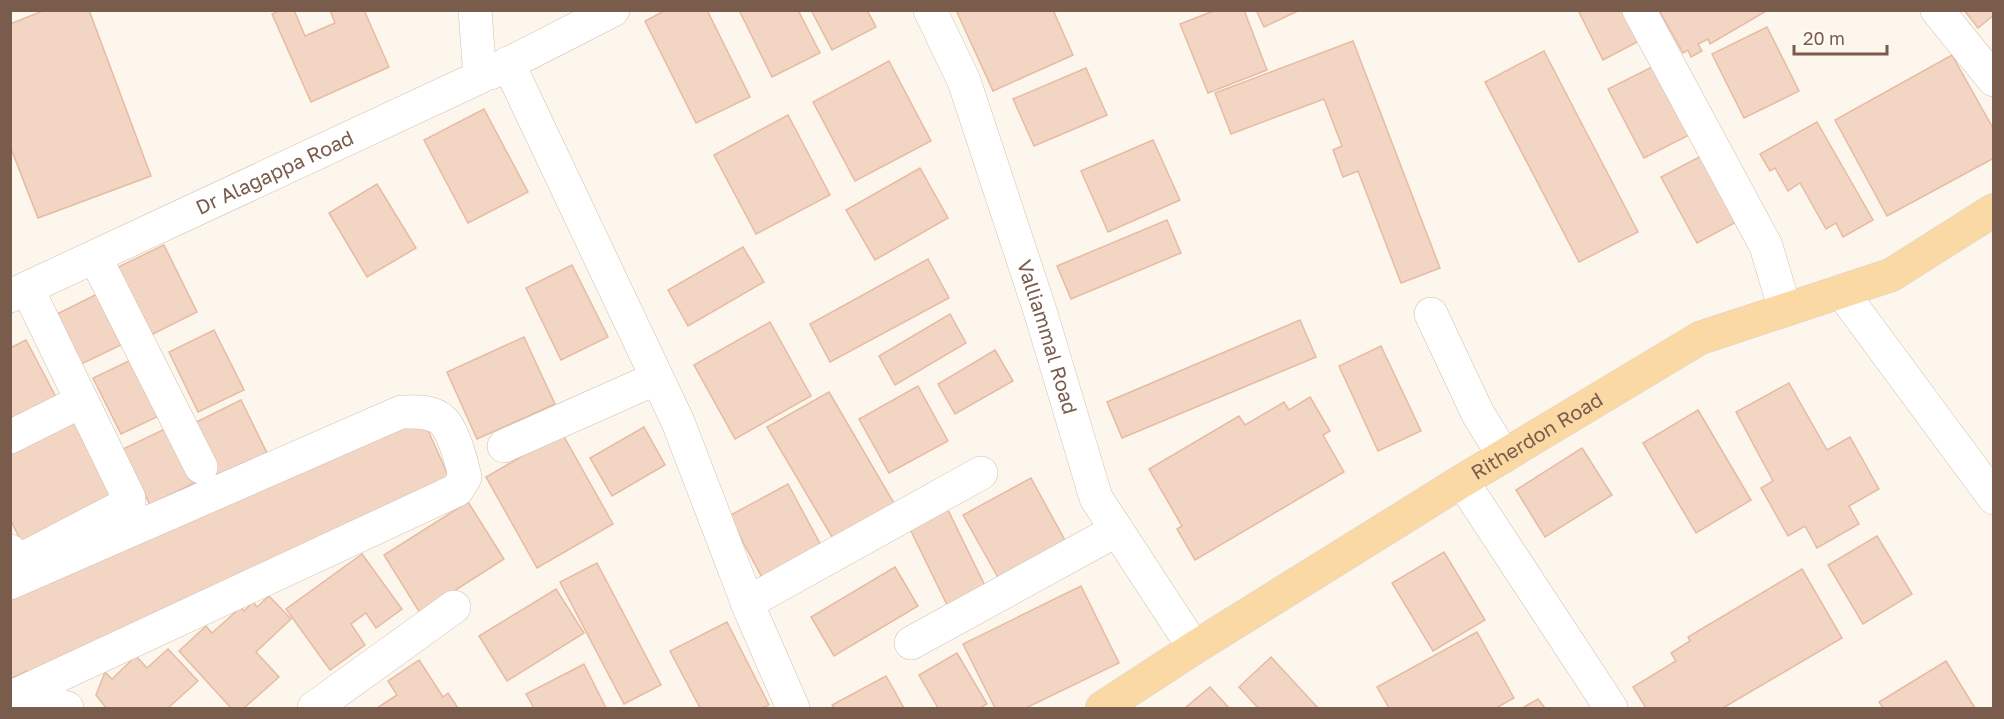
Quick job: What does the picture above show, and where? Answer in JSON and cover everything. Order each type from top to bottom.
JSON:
[{"type":"main road","name":"Ritherdon Road","points":[[1102,708],[1462,481],[1700,338],[1891,275],[1994,210]]},
{"type":"street","points":[[475,10],[494,70],[678,422],[747,603],[793,708]]},
{"type":"street","points":[[494,70],[613,10]]},
{"type":"street","name":"Valliammal Road","points":[[930,10],[964,81],[1041,314],[1096,498],[1194,648]]},
{"type":"street","points":[[1639,10],[1766,246],[1785,310]]},
{"type":"street","points":[[1937,10],[1994,80]]},
{"type":"street","name":"Dr Alagappa Road","points":[[19,292],[494,70]]},
{"type":"street","points":[[95,257],[201,466]]},
{"type":"street","points":[[1841,291],[1994,498]]},
{"type":"street","points":[[10,551],[17,561],[20,560],[129,503],[129,498],[82,401],[19,292]]},
{"type":"street","points":[[1431,314],[1478,414],[1504,456]]},
{"type":"street","points":[[504,446],[657,378]]},
{"type":"street","points":[[10,437],[82,401]]},
{"type":"street","points":[[10,583],[401,412],[423,412],[442,420],[458,450],[465,477],[457,490],[10,698]]},
{"type":"street","points":[[747,603],[981,473]]},
{"type":"street","points":[[1462,481],[1611,708]]},
{"type":"street","points":[[911,643],[1117,530]]},
{"type":"street","points":[[314,708],[454,607]]},
{"type":"street","points":[[44,708],[54,704],[67,708]]},
{"type":"building","points":[[45,10],[89,10],[151,176],[38,218],[10,146],[10,24]]},
{"type":"building","points":[[280,10],[294,10],[305,36],[335,23],[330,10],[364,10],[389,67],[311,102],[272,14]]},
{"type":"building","points":[[666,10],[707,10],[750,97],[696,123],[645,21]]},
{"type":"building","points":[[739,10],[798,10],[820,53],[772,77]]},
{"type":"building","points":[[811,10],[867,10],[876,27],[832,50]]},
{"type":"building","points":[[956,10],[1053,10],[1073,55],[993,91]]},
{"type":"building","points":[[1216,10],[1244,10],[1267,70],[1208,93],[1180,24]]},
{"type":"building","points":[[1256,10],[1300,10],[1264,27]]},
{"type":"building","points":[[1578,10],[1628,10],[1643,39],[1603,60]]},
{"type":"building","points":[[1659,10],[1768,10],[1710,44],[1708,39],[1698,44],[1702,51],[1691,57],[1688,50],[1683,53]]},
{"type":"building","points":[[1964,10],[1994,10],[1994,15],[1978,28]]},
{"type":"building","points":[[1767,27],[1799,91],[1744,118],[1712,54]]},
{"type":"building","points":[[1353,41],[1440,268],[1401,283],[1358,171],[1343,177],[1333,150],[1342,146],[1324,99],[1231,134],[1215,93]]},
{"type":"building","points":[[1544,51],[1638,232],[1579,262],[1485,82]]},
{"type":"building","points":[[1952,55],[1994,130],[1994,158],[1887,216],[1835,120]]},
{"type":"building","points":[[889,61],[931,141],[855,181],[813,102]]},
{"type":"building","points":[[1654,66],[1689,135],[1644,158],[1608,89]]},
{"type":"building","points":[[1086,68],[1107,115],[1034,146],[1013,99]]},
{"type":"building","points":[[484,109],[528,192],[468,223],[424,140]]},
{"type":"building","points":[[788,115],[830,195],[756,234],[714,155]]},
{"type":"building","points":[[1817,122],[1873,220],[1843,237],[1836,223],[1826,229],[1800,183],[1788,191],[1775,168],[1770,171],[1760,154]]},
{"type":"building","points":[[1153,140],[1180,200],[1108,232],[1081,171]]},
{"type":"building","points":[[1705,154],[1740,220],[1697,243],[1661,177]]},
{"type":"building","points":[[920,168],[948,218],[875,260],[846,210]]},
{"type":"building","points":[[377,184],[416,248],[367,277],[329,213]]},
{"type":"building","points":[[1167,220],[1181,253],[1071,299],[1057,266]]},
{"type":"building","points":[[164,245],[197,312],[149,336],[116,268]]},
{"type":"building","points":[[743,247],[764,282],[688,326],[668,290]]},
{"type":"building","points":[[928,259],[949,298],[830,362],[810,324]]},
{"type":"building","points":[[572,265],[608,337],[561,360],[526,288]]},
{"type":"building","points":[[97,294],[121,345],[75,367],[51,317]]},
{"type":"building","points":[[950,314],[966,343],[895,385],[879,356]]},
{"type":"building","points":[[1300,320],[1316,357],[1122,438],[1107,402]]},
{"type":"building","points":[[770,322],[811,396],[735,439],[694,365]]},
{"type":"building","points":[[214,330],[244,390],[198,412],[169,352]]},
{"type":"building","points":[[524,337],[555,404],[477,439],[447,372]]},
{"type":"building","points":[[26,340],[57,399],[10,423],[10,348]]},
{"type":"building","points":[[1381,346],[1421,431],[1378,451],[1339,366]]},
{"type":"building","points":[[995,350],[1013,381],[955,414],[938,384]]},
{"type":"building","points":[[133,359],[161,415],[121,434],[93,378]]},
{"type":"building","points":[[1789,383],[1827,450],[1850,437],[1879,489],[1849,506],[1859,524],[1817,548],[1805,526],[1788,536],[1761,488],[1773,481],[1736,412]]},
{"type":"building","points":[[918,386],[948,441],[889,473],[859,419]]},
{"type":"building","points":[[829,392],[898,510],[835,542],[767,427]]},
{"type":"building","points":[[1310,397],[1330,431],[1323,435],[1344,472],[1195,560],[1177,529],[1182,526],[1149,469],[1239,416],[1245,425],[1284,402],[1289,410]]},
{"type":"building","points":[[241,400],[271,461],[222,485],[192,424]]},
{"type":"building","points":[[1698,410],[1751,500],[1696,533],[1643,443]]},
{"type":"building","points":[[81,412],[122,496],[22,543],[10,519],[10,445]]},
{"type":"building","points":[[422,417],[452,484],[29,675],[27,671],[10,679],[10,596]]},
{"type":"building","points":[[169,427],[196,482],[150,505],[123,449]]},
{"type":"building","points":[[644,427],[665,465],[612,496],[590,458]]},
{"type":"building","points":[[562,433],[613,524],[537,568],[486,477]]},
{"type":"building","points":[[1582,448],[1612,495],[1545,537],[1516,490]]},
{"type":"building","points":[[1031,478],[1067,544],[1000,581],[963,515]]},
{"type":"building","points":[[788,484],[824,551],[765,583],[729,516]]},
{"type":"building","points":[[468,502],[504,559],[420,613],[384,555]]},
{"type":"building","points":[[947,508],[989,594],[951,613],[909,527]]},
{"type":"building","points":[[1877,536],[1912,594],[1863,624],[1828,565]]},
{"type":"building","points":[[1444,552],[1485,620],[1433,651],[1392,583]]},
{"type":"building","points":[[362,554],[402,609],[376,628],[366,613],[351,624],[365,645],[330,670],[286,609]]},
{"type":"building","points":[[597,563],[661,685],[624,704],[560,582]]},
{"type":"building","points":[[895,567],[918,606],[834,656],[811,617]]},
{"type":"building","points":[[1802,569],[1842,638],[1723,708],[1646,708],[1633,687],[1676,661],[1671,653],[1690,641],[1688,637]]},
{"type":"building","points":[[1081,586],[1119,663],[1026,708],[995,708],[963,644]]},
{"type":"building","points":[[556,589],[584,633],[507,681],[479,636]]},
{"type":"building","points":[[269,596],[291,619],[256,652],[279,677],[244,708],[231,708],[179,651],[206,626],[212,633],[241,607],[244,611],[253,602],[257,607]]},
{"type":"building","points":[[727,622],[769,705],[762,708],[700,708],[670,651]]},
{"type":"building","points":[[1477,632],[1514,698],[1496,708],[1389,708],[1377,687]]},
{"type":"building","points":[[168,649],[198,681],[168,708],[106,708],[96,695],[105,672],[112,679],[136,656],[147,668]]},
{"type":"building","points":[[957,653],[987,704],[980,708],[938,708],[919,675]]},
{"type":"building","points":[[1271,657],[1318,708],[1258,708],[1239,687]]},
{"type":"building","points":[[419,660],[443,697],[448,693],[458,708],[377,708],[397,695],[388,681]]},
{"type":"building","points":[[1946,661],[1975,708],[1883,708],[1879,702]]},
{"type":"building","points":[[584,664],[606,708],[534,708],[526,694]]},
{"type":"building","points":[[886,676],[904,708],[834,708],[832,705]]},
{"type":"building","points":[[1210,687],[1229,708],[1185,708]]},
{"type":"building","points":[[1538,699],[1545,708],[1522,708]]}]
